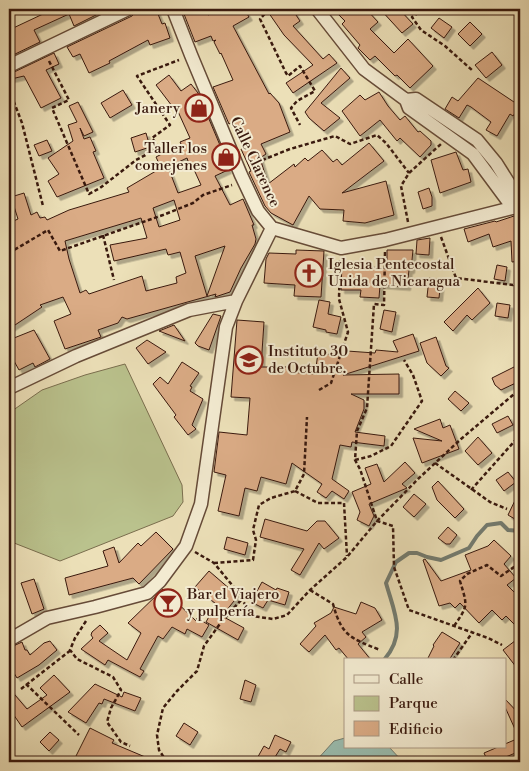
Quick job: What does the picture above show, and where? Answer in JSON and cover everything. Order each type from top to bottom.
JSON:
[{"type":"street","points":[[9,66],[128,9]]},
{"type":"street","name":"Calle Clarence","points":[[173,9],[240,172],[258,211],[272,228],[341,248],[412,234],[518,205]]},
{"type":"street","points":[[317,9],[364,70],[406,100],[409,108],[473,154],[518,205]]},
{"type":"street","points":[[406,100],[416,99],[477,140],[496,163],[518,205]]},
{"type":"street","points":[[9,640],[47,618],[147,593],[160,581],[186,546],[201,504],[226,327],[236,301],[272,228]]},
{"type":"street","points":[[9,388],[76,356],[189,310],[236,301]]},
{"type":"path","points":[[269,9],[260,18],[286,73],[288,76],[300,66],[315,91],[290,108],[300,125]]},
{"type":"path","points":[[424,9],[412,17],[421,30],[444,46],[473,72]]},
{"type":"path","points":[[44,48],[69,100],[52,108],[89,194],[100,188],[136,160],[159,148],[152,138],[170,125],[137,76],[191,55]]},
{"type":"path","points":[[9,89],[22,123],[42,206]]},
{"type":"path","points":[[9,253],[48,230],[60,251],[194,203],[203,196],[238,183],[240,172],[316,140],[334,136],[350,144],[377,135],[386,143],[409,174]]},
{"type":"path","points":[[412,234],[405,213],[401,186],[409,174],[449,136]]},
{"type":"path","points":[[438,227],[456,278],[513,285],[520,282]]},
{"type":"path","points":[[103,235],[114,280]]},
{"type":"path","points":[[377,521],[360,468],[355,460],[357,431],[367,408],[374,304],[384,304],[385,240]]},
{"type":"path","points":[[319,390],[331,383],[348,332],[338,300],[341,248]]},
{"type":"path","points":[[355,460],[371,456],[391,446],[422,401],[413,375],[404,360]]},
{"type":"path","points":[[186,546],[214,563],[242,599],[252,616],[273,619],[287,615],[310,590],[347,557],[377,521],[435,463],[520,389]]},
{"type":"path","points":[[295,491],[304,474],[307,417]]},
{"type":"path","points":[[471,490],[520,435]]},
{"type":"path","points":[[435,463],[471,490],[490,502],[507,509]]},
{"type":"path","points":[[214,563],[253,560],[256,540],[253,530],[259,505],[271,498],[295,491],[318,503],[344,502],[347,557]]},
{"type":"path","points":[[377,521],[393,526],[394,567],[409,610],[472,632],[502,645]]},
{"type":"path","points":[[454,626],[466,610],[460,580],[467,574],[487,565],[501,576],[517,565],[520,569]]},
{"type":"path","points":[[310,590],[333,604],[338,621],[344,631],[354,640],[380,650]]},
{"type":"path","points":[[167,762],[159,750],[157,735],[163,708],[177,691],[198,671],[204,646],[222,621],[242,599]]},
{"type":"path","points":[[21,689],[71,650],[75,638],[95,607]]},
{"type":"path","points":[[454,658],[472,632]]},
{"type":"path","points":[[71,650],[77,660],[113,677],[121,690],[111,708],[107,722],[121,742],[130,746]]},
{"type":"path","points":[[26,684],[79,736]]},
{"type":"green space","points":[[125,364],[182,485],[183,502],[173,516],[60,561],[9,541],[9,413],[42,390]]},
{"type":"water","points":[[344,738],[344,748],[390,748],[403,762],[315,762],[334,741]]},
{"type":"building","points":[[40,9],[108,9],[74,26],[69,14],[34,30],[40,42],[9,57],[9,30],[43,14]]},
{"type":"building","points":[[156,9],[162,24],[165,23],[170,38],[150,45],[148,40],[109,61],[110,63],[89,73],[80,54],[73,57],[67,47],[132,16],[135,12],[136,14]]},
{"type":"building","points":[[182,9],[206,9],[208,15],[220,9],[244,9],[249,17],[233,26],[269,94],[279,103],[290,132],[261,144],[266,154],[260,158],[268,184],[294,164],[295,167],[305,158],[308,161],[322,150],[333,162],[337,159],[342,165],[369,143],[384,161],[342,193],[386,181],[394,215],[365,223],[343,221],[344,210],[320,209],[309,196],[293,225],[271,213],[265,206],[249,172],[251,171],[241,149],[244,148],[233,122],[229,124],[213,87],[233,80],[214,42],[216,40],[213,41],[211,36],[195,42]]},
{"type":"building","points":[[266,9],[292,9],[300,21],[293,26],[323,59],[329,54],[337,63],[293,93],[286,83],[313,65],[284,35]]},
{"type":"building","points":[[333,9],[366,9],[378,22],[370,29],[394,53],[408,39],[433,66],[410,88],[375,56],[370,60],[358,48],[360,45],[342,24],[345,21]]},
{"type":"building","points":[[380,9],[399,9],[413,24],[402,33]]},
{"type":"building","points":[[439,18],[452,27],[444,38],[431,28]]},
{"type":"building","points":[[470,22],[482,34],[470,46],[458,34]]},
{"type":"building","points":[[492,52],[502,65],[486,78],[475,65]]},
{"type":"building","points":[[54,53],[59,64],[46,70],[61,98],[41,108],[24,76],[11,79],[10,74]]},
{"type":"building","points":[[341,68],[350,78],[321,103],[340,118],[324,131],[305,112]]},
{"type":"building","points":[[169,75],[181,91],[191,84],[198,93],[222,150],[220,150],[228,170],[215,176],[230,205],[243,199],[254,225],[252,225],[256,239],[255,244],[230,292],[215,297],[216,294],[127,319],[122,317],[118,323],[98,330],[101,337],[65,349],[54,321],[71,314],[63,297],[40,305],[42,307],[9,329],[9,267],[14,264],[9,252],[9,223],[18,219],[11,197],[24,193],[31,215],[37,212],[40,218],[45,217],[47,220],[69,210],[129,192],[127,188],[161,168],[156,157],[190,138],[175,105],[172,106],[156,85]],"holes":[[[187,158],[201,185],[178,193],[168,167]],[[174,200],[180,220],[159,227],[153,208]],[[141,218],[147,238],[110,245],[114,261],[166,249],[168,255],[180,252],[186,273],[176,277],[177,283],[146,291],[142,276],[89,294],[86,290],[80,293],[65,241]],[[225,246],[207,296],[195,256]]]},
{"type":"building","points":[[478,78],[520,106],[513,116],[510,114],[497,136],[486,130],[491,122],[471,107],[467,105],[459,118],[445,109],[452,97],[458,101]]},
{"type":"building","points":[[123,90],[132,105],[110,118],[101,103]]},
{"type":"building","points":[[379,92],[400,120],[405,116],[418,132],[420,131],[431,141],[431,145],[420,157],[400,138],[397,141],[380,120],[360,136],[342,111],[360,95],[365,100]]},
{"type":"building","points":[[78,102],[93,132],[84,136],[80,128],[84,139],[90,137],[96,151],[93,152],[104,178],[57,197],[48,181],[59,174],[48,158],[73,141],[68,125],[77,122],[69,106]]},
{"type":"building","points":[[146,133],[150,147],[135,152],[131,138]]},
{"type":"building","points":[[47,140],[52,151],[39,156],[34,145]]},
{"type":"building","points":[[456,152],[463,170],[468,169],[471,182],[440,193],[431,160]]},
{"type":"building","points":[[429,188],[432,206],[423,209],[418,192]]},
{"type":"building","points":[[520,214],[520,261],[512,262],[511,241],[493,247],[489,234],[468,242],[464,229],[496,222]]},
{"type":"building","points":[[430,238],[429,255],[416,254],[417,240]]},
{"type":"building","points":[[296,250],[324,251],[321,297],[294,296],[295,285],[264,283],[266,259],[269,253],[296,254]]},
{"type":"building","points":[[387,250],[413,250],[407,287],[380,285],[379,298],[360,297],[361,290],[341,290],[342,263],[387,269]]},
{"type":"building","points":[[497,265],[507,267],[505,281],[494,279]]},
{"type":"building","points":[[429,278],[441,280],[439,298],[427,297]]},
{"type":"building","points":[[478,288],[490,303],[472,320],[467,315],[453,331],[444,322]]},
{"type":"building","points":[[319,300],[330,302],[328,314],[341,317],[337,334],[313,327]]},
{"type":"building","points":[[497,303],[510,305],[508,318],[495,316]]},
{"type":"building","points":[[384,310],[396,312],[392,332],[380,329]]},
{"type":"building","points":[[213,314],[221,316],[209,350],[195,343]]},
{"type":"building","points":[[237,320],[264,322],[261,367],[288,367],[288,372],[315,374],[318,353],[346,356],[347,351],[375,353],[376,350],[398,352],[393,341],[413,334],[419,351],[343,375],[399,374],[399,394],[351,394],[364,400],[364,409],[355,432],[385,436],[384,446],[352,442],[351,447],[340,445],[332,479],[349,491],[344,499],[332,491],[326,498],[317,492],[322,484],[292,463],[286,484],[261,477],[257,491],[245,488],[239,516],[218,511],[226,475],[214,472],[219,432],[247,435],[250,398],[231,397]]},
{"type":"building","points":[[174,325],[185,341],[159,331]]},
{"type":"building","points":[[34,330],[50,359],[35,367],[33,363],[19,370],[9,352],[9,340]]},
{"type":"building","points":[[436,337],[446,366],[449,368],[441,376],[427,363],[420,343]]},
{"type":"building","points":[[147,340],[166,352],[148,364],[136,348]]},
{"type":"building","points":[[182,362],[199,373],[190,386],[192,387],[190,391],[203,399],[192,425],[196,429],[188,435],[153,384],[160,377],[168,384]]},
{"type":"building","points":[[520,364],[520,381],[501,390],[495,385],[492,378]]},
{"type":"building","points":[[455,391],[469,403],[461,411],[448,399]]},
{"type":"building","points":[[508,416],[513,425],[497,433],[492,424]]},
{"type":"building","points":[[440,419],[443,428],[450,425],[459,449],[422,463],[413,438],[442,441],[414,429]]},
{"type":"building","points":[[478,437],[492,453],[478,465],[465,451]]},
{"type":"building","points":[[405,462],[415,473],[402,484],[407,488],[369,504],[374,516],[369,526],[357,520],[360,512],[352,492],[371,484],[365,468],[377,464],[384,482]]},
{"type":"building","points":[[508,472],[516,482],[504,491],[496,480]]},
{"type":"building","points":[[438,481],[464,509],[455,518],[437,500],[432,487]]},
{"type":"building","points":[[520,490],[520,522],[508,515]]},
{"type":"building","points":[[414,494],[426,504],[414,517],[403,507]]},
{"type":"building","points":[[265,519],[307,531],[317,521],[325,521],[339,538],[324,549],[319,543],[300,575],[291,570],[304,549],[260,537]]},
{"type":"building","points":[[448,527],[457,535],[450,544],[446,544],[438,538]]},
{"type":"building","points":[[156,532],[173,549],[139,584],[133,578],[69,595],[65,578],[108,566],[103,551],[114,547],[119,563],[138,543],[141,546]]},
{"type":"building","points":[[227,537],[248,543],[245,555],[224,549]]},
{"type":"building","points":[[494,540],[511,556],[504,564],[516,578],[507,585],[520,598],[520,630],[506,616],[502,620],[492,610],[479,623],[460,603],[455,608],[450,603],[439,606],[423,560],[425,559],[441,581],[471,570],[465,555],[488,546]]},
{"type":"building","points":[[209,571],[238,596],[222,616],[244,628],[238,640],[206,622],[216,604],[195,587]]},
{"type":"building","points":[[34,579],[44,609],[32,614],[21,583]]},
{"type":"building","points":[[262,582],[276,590],[277,588],[289,592],[285,605],[268,600],[263,608],[251,602]]},
{"type":"building","points":[[163,589],[196,621],[197,618],[209,625],[202,637],[187,629],[185,634],[172,627],[163,639],[158,636],[140,669],[144,671],[140,677],[108,660],[105,665],[81,649],[93,638],[92,632],[100,625],[108,633],[99,641],[127,660],[141,633],[128,623]]},
{"type":"building","points":[[361,602],[375,608],[382,620],[362,632],[366,637],[358,644],[369,658],[347,658],[339,648],[336,650],[325,635],[309,652],[300,644],[316,626],[314,623],[331,613],[334,607],[356,614]]},
{"type":"building","points":[[442,632],[460,643],[450,658],[428,658],[433,645]]},
{"type":"building","points":[[520,637],[520,672],[503,650]]},
{"type":"building","points":[[50,641],[57,650],[39,665],[17,678],[9,665],[9,648],[22,642],[25,650],[30,655],[44,643]]},
{"type":"building","points":[[54,675],[70,692],[22,727],[9,708],[9,688],[27,709],[47,695],[40,688]]},
{"type":"building","points":[[245,680],[256,685],[251,702],[240,699]]},
{"type":"building","points":[[95,684],[122,697],[124,692],[141,698],[135,711],[104,699],[102,704],[99,703],[86,723],[68,712]]},
{"type":"building","points":[[506,700],[520,715],[520,751],[494,762],[488,762],[484,753],[496,748],[506,748],[506,744],[519,738],[506,709]]},
{"type":"building","points":[[184,723],[198,732],[190,745],[176,736]]},
{"type":"building","points":[[90,728],[114,740],[112,743],[157,762],[73,762]]},
{"type":"building","points":[[50,732],[59,740],[49,751],[40,742]]},
{"type":"building","points":[[275,735],[291,742],[286,752],[280,749],[272,762],[255,762],[264,746],[269,749]]},
{"type":"waterway","points":[[385,658],[391,650],[397,632],[395,613],[386,583],[396,562],[409,553],[417,553],[441,560],[469,548],[487,525],[501,523],[508,530],[520,531]]},
{"type":"place","name":"Janery","points":[[199,108]]},
{"type":"place","name":"Taller los comejenes","points":[[226,157]]},
{"type":"place","name":"Iglesia Pentecostal Unida de Nicaragua","points":[[309,273]]},
{"type":"place","name":"Instituto 30 de Octubre.","points":[[249,360]]},
{"type":"place","name":"Bar el Viajero y pulpería","points":[[168,603]]}]
